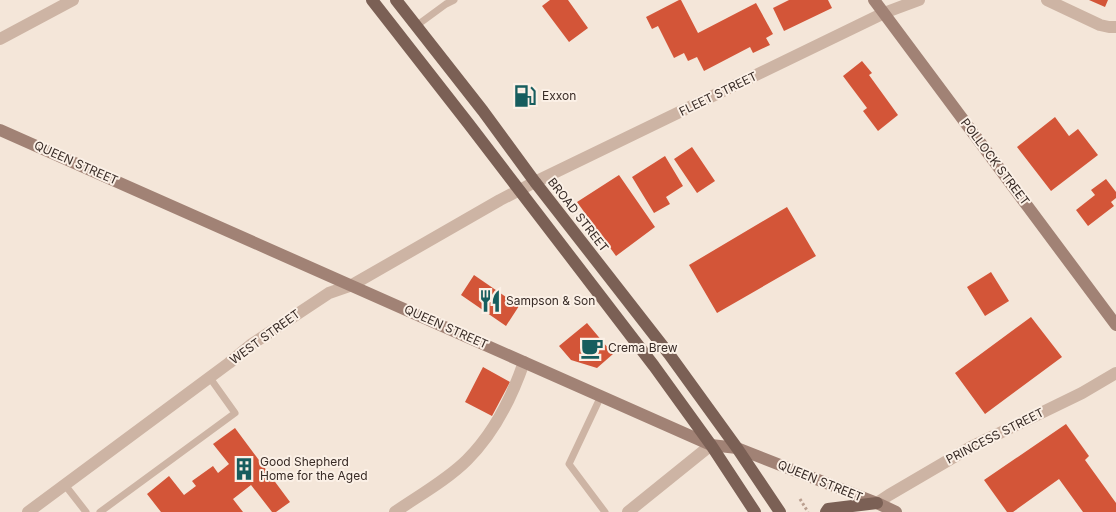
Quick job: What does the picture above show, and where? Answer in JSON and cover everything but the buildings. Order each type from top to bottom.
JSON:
[{"type":"main road","points":[[372,0],[648,358],[711,445],[755,512]]},
{"type":"main road","name":"BROAD STREET","points":[[396,0],[669,354],[737,448],[780,512]]},
{"type":"main road","points":[[826,512],[828,509],[877,503]]},
{"type":"street","points":[[0,39],[73,0]]},
{"type":"street","name":"POLLOCK STREET","points":[[874,0],[1116,325]]},
{"type":"street","name":"FLEET STREET","points":[[519,190],[884,13],[920,0]]},
{"type":"street","points":[[1047,0],[1100,25],[1116,27]]},
{"type":"street","name":"QUEEN STREET","points":[[0,130],[711,445],[737,448],[896,512]]},
{"type":"street","name":"WEST STREET","points":[[28,512],[210,378],[252,344],[329,293],[352,286],[519,190]]},
{"type":"street","points":[[395,512],[455,471],[488,436],[520,375],[524,362]]},
{"type":"street","name":"PRINCESS STREET","points":[[877,503],[970,447],[1082,393],[1116,373]]},
{"type":"street","points":[[628,512],[711,445]]},
{"type":"lane","points":[[416,26],[445,2],[454,0]]},
{"type":"lane","points":[[100,512],[235,413],[210,378]]},
{"type":"lane","points":[[601,396],[569,464],[606,512]]},
{"type":"lane","points":[[65,484],[86,512]]},
{"type":"path","points":[[800,499],[808,512]]},
{"type":"place","name":"Exxon","points":[[525,96]]},
{"type":"place","name":"Sampson & Son","points":[[490,301]]},
{"type":"place","name":"Crema Brew","points":[[592,348]]},
{"type":"place","name":"Good Shepherd Home for the Aged","points":[[244,469]]}]
